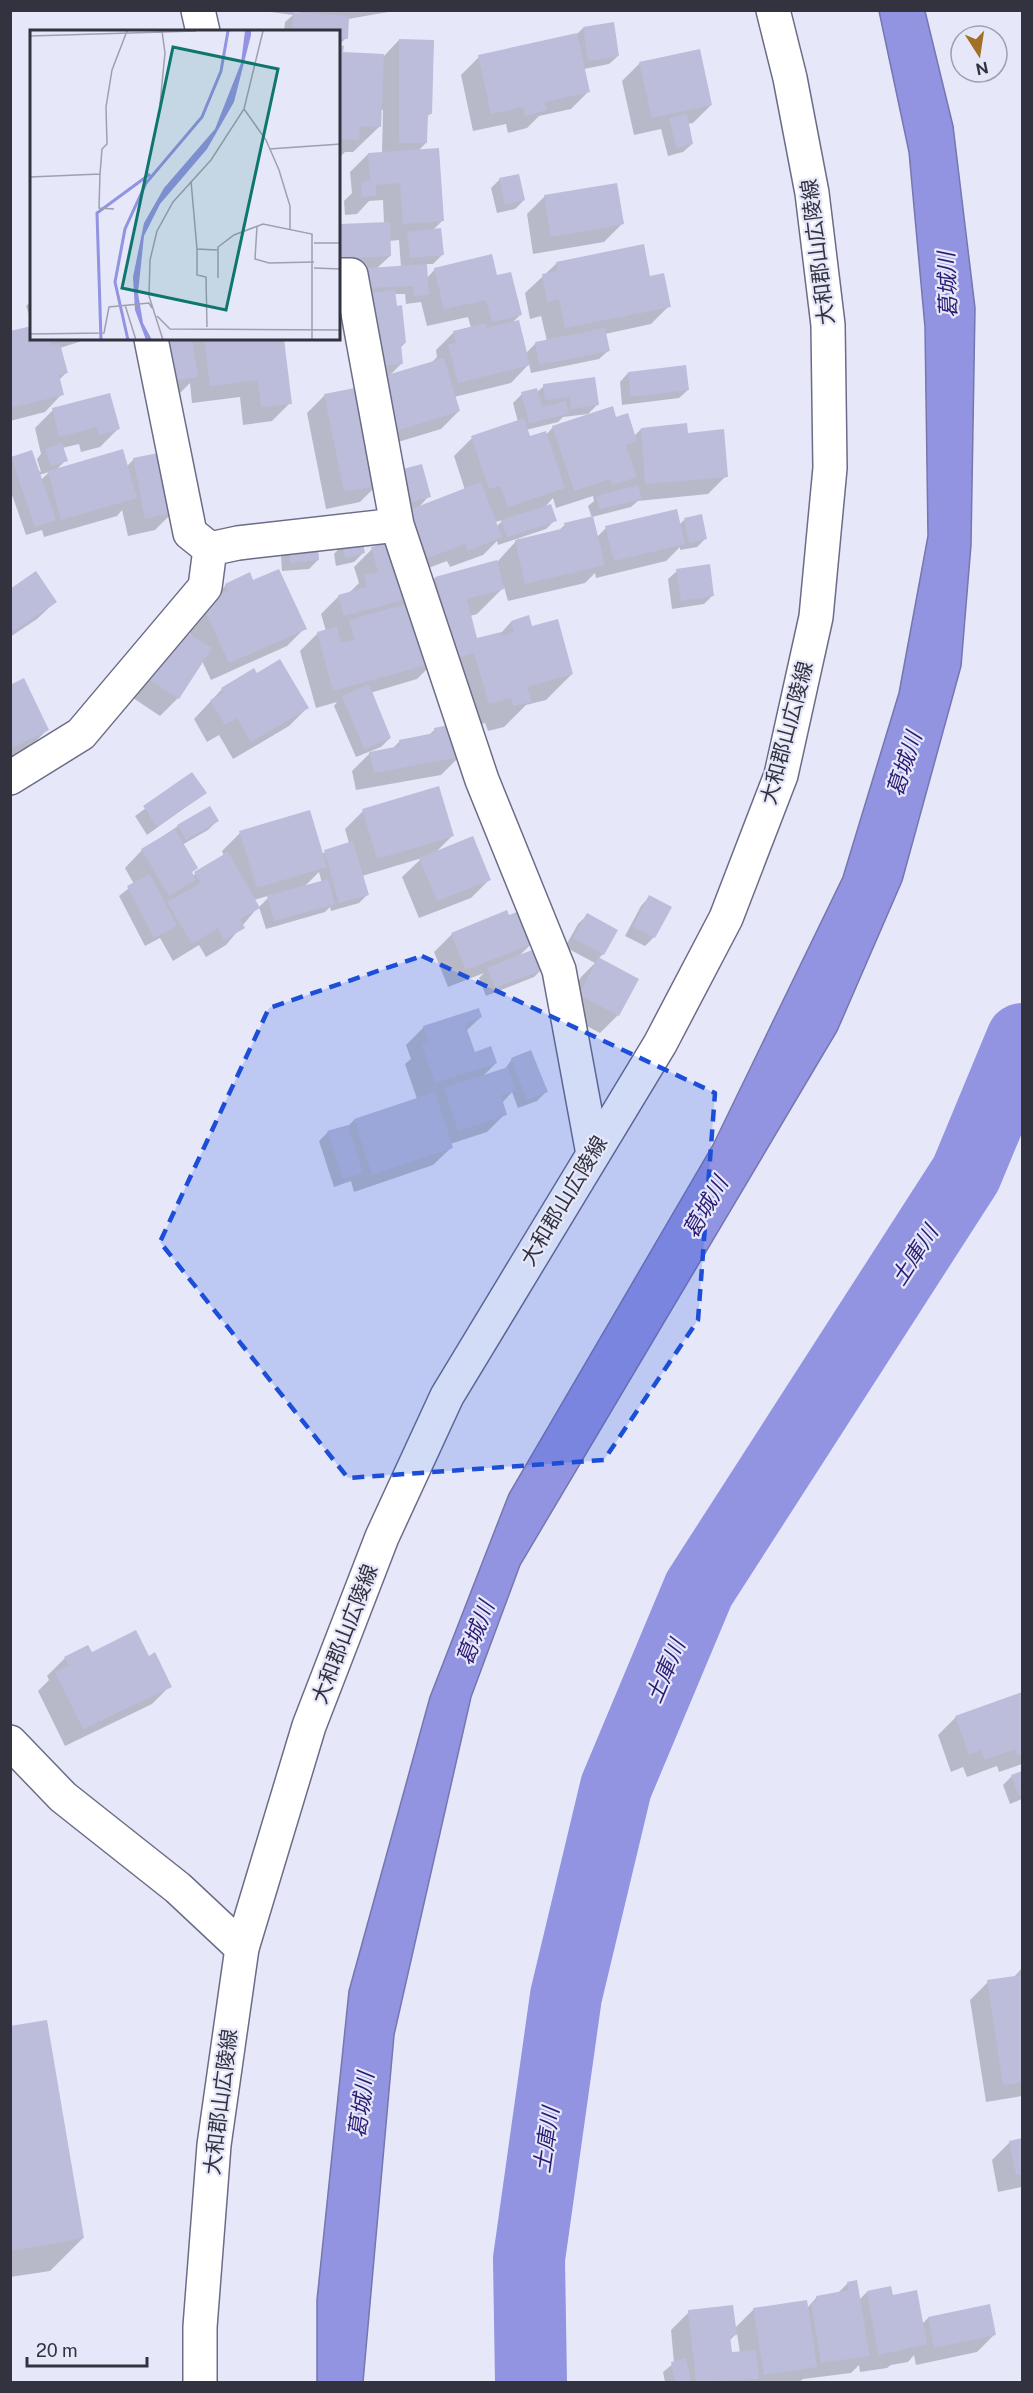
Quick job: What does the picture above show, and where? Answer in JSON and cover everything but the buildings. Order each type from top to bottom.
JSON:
[{"type":"main road","points":[[198,10],[203,30]]},
{"type":"main road","name":"大和郡山広陵線","points":[[200,2382],[200,2326],[214,2145],[242,1948],[309,1726],[382,1537],[447,1396],[660,1044],[726,918],[781,775],[816,616],[830,468],[828,324],[812,193],[790,78],[773,10]]},
{"type":"main road","points":[[340,275],[351,275],[397,525],[482,780],[559,970],[593,1154]]},
{"type":"main road","points":[[151,340],[190,533],[210,549]]},
{"type":"main road","points":[[210,549],[238,543],[397,525]]},
{"type":"main road","points":[[10,778],[81,734],[205,587],[210,549]]},
{"type":"main road","points":[[10,1742],[63,1797],[178,1888],[242,1948]]},
{"type":"highlighted area","points":[[422,956],[715,1093],[698,1320],[604,1460],[348,1478],[160,1242],[269,1008]]},
{"type":"water","name":"葛城川","points":[[879,11],[925,11],[953,126],[975,308],[971,545],[961,666],[902,881],[837,1031],[520,1565],[471,1697],[394,2035],[363,2382],[317,2382],[317,2300],[349,1991],[430,1697],[509,1494],[713,1145],[843,877],[899,693],[928,536],[925,327],[909,152]]},
{"type":"waterway","name":"土庫川","points":[[531,2382],[529,2259],[566,1996],[616,1787],[699,1589],[966,1174],[1022,1039]]}]
